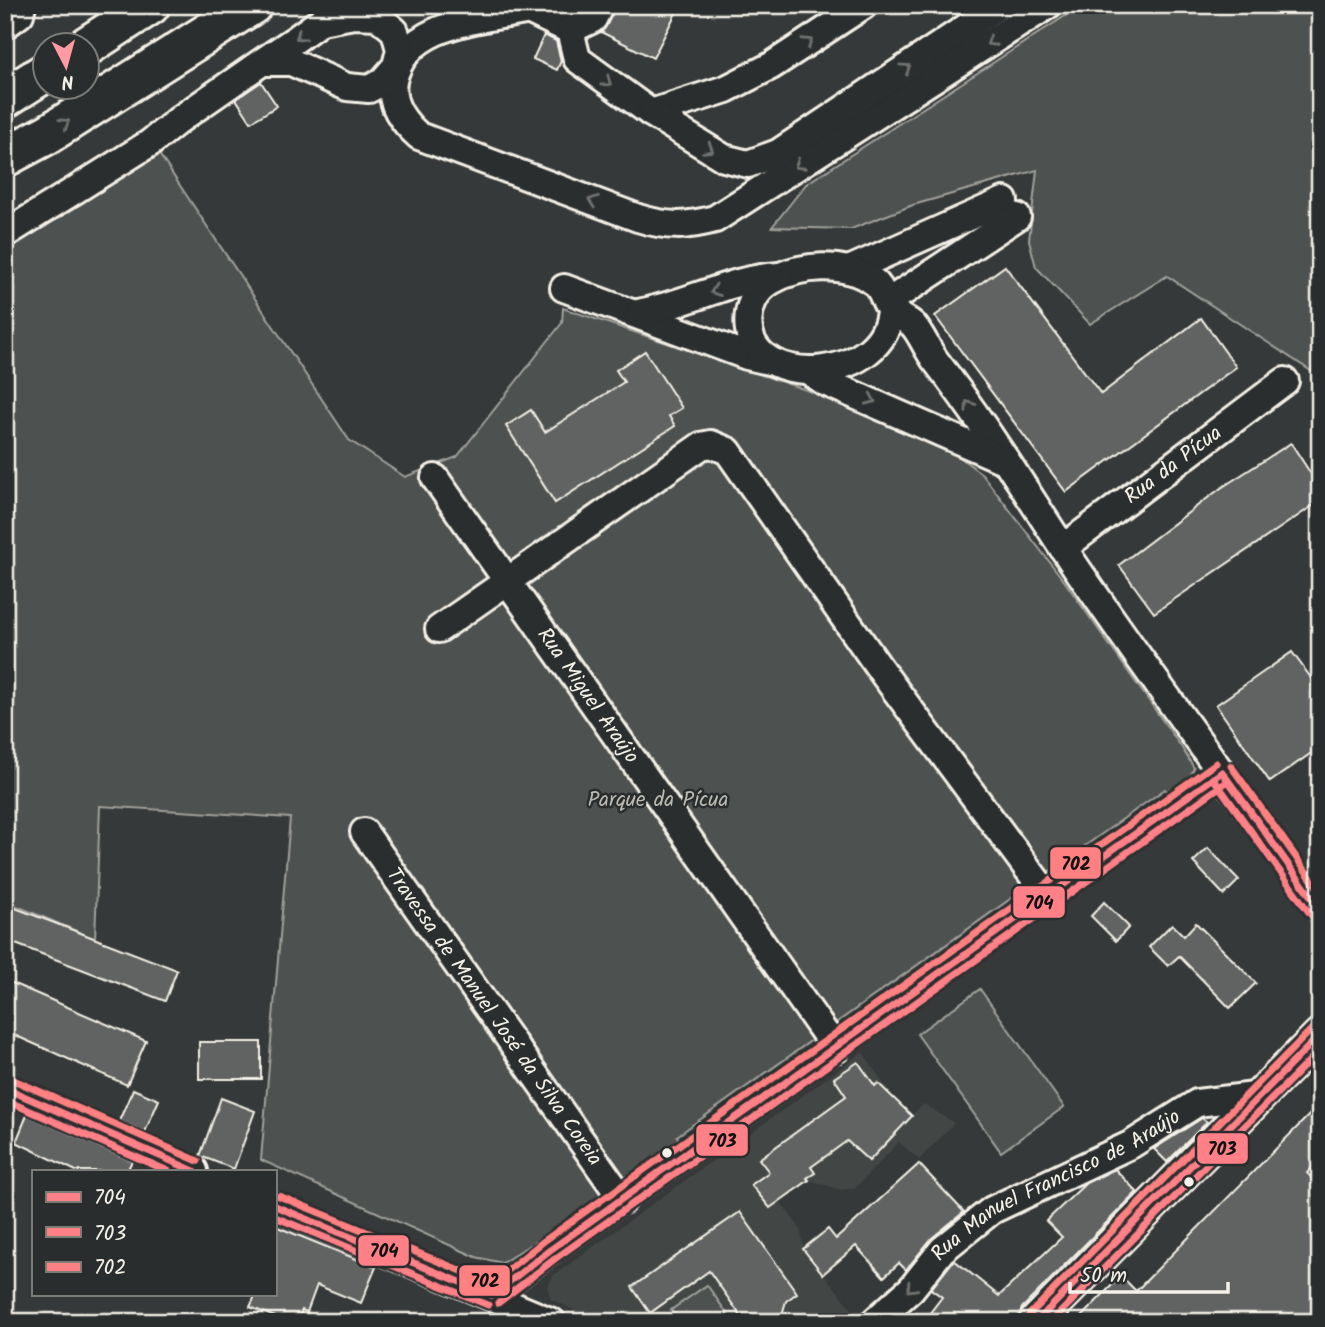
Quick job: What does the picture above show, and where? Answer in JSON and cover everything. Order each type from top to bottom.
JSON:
[{"type":"highway","points":[[102,36],[150,5]]},
{"type":"highway","points":[[208,30],[239,5]]},
{"type":"highway","points":[[5,157],[48,134],[208,30],[252,5]]},
{"type":"highway","points":[[5,98],[32,81]]},
{"type":"main road","points":[[1037,1322],[1320,1035]]},
{"type":"street","points":[[570,30],[593,19],[600,5]]},
{"type":"street","points":[[651,113],[726,89],[771,66],[864,5]]},
{"type":"street","points":[[570,30],[576,59],[651,113],[724,158],[748,164],[778,153],[1000,5]]},
{"type":"street","points":[[5,234],[150,143],[180,118],[321,20],[354,15],[377,16],[395,31],[400,50],[392,90],[401,120],[419,136],[638,218],[665,226],[687,227],[715,219],[1048,5]]},
{"type":"street","points":[[262,62],[291,62],[347,87],[369,89],[382,82],[414,43],[447,27],[523,8],[570,30]]},
{"type":"street","points":[[849,270],[1011,209],[889,306]]},
{"type":"street","points":[[635,313],[672,307],[758,277],[781,276],[810,268],[849,270],[874,282],[883,291],[889,306],[886,335],[873,350],[836,367],[809,371]]},
{"type":"street","points":[[769,360],[751,338],[749,315],[752,301],[763,286],[781,276]]},
{"type":"street","points":[[564,288],[747,356],[809,371],[825,382],[1007,462]]},
{"type":"street","points":[[889,306],[913,324],[1063,548],[1320,909]]},
{"type":"street","name":"Rua da Pícua","points":[[1063,548],[1284,381]]},
{"type":"street","points":[[439,629],[701,446],[711,444],[728,452],[885,676],[1048,896]]},
{"type":"street","name":"Rua Miguel Araújo","points":[[435,478],[836,1049]]},
{"type":"street","points":[[492,1295],[1222,772]]},
{"type":"street","name":"Travessa de Manuel José da Silva Coreia","points":[[364,832],[623,1200]]},
{"type":"street","points":[[5,1088],[192,1170]]},
{"type":"street","name":"Rua Manuel Francisco de Araújo","points":[[874,1322],[911,1289],[942,1250],[992,1210],[1132,1143],[1197,1103],[1263,1095]]},
{"type":"street","points":[[276,1206],[552,1322]]},
{"type":"shaded area","points":[[863,1052],[891,1095],[912,1115],[924,1104],[954,1123],[919,1160],[899,1142],[855,1188],[841,1190],[809,1180],[778,1199],[800,1228],[804,1249],[862,1322],[599,1322],[551,1299],[547,1287],[554,1275]]},
{"type":"green space","points":[[1082,5],[1320,5],[1320,377],[1167,276],[1090,324],[1036,267],[1029,240],[1037,170],[913,205],[851,229],[772,227],[806,184]]},
{"type":"green space","name":"Parque da Pícua","points":[[157,151],[349,440],[405,477],[457,457],[562,323],[563,308],[839,401],[940,442],[982,474],[1065,582],[1182,748],[1194,768],[1187,782],[1170,795],[1165,789],[677,1136],[682,1145],[502,1263],[476,1257],[261,1160],[290,818],[100,806],[95,939],[5,901],[5,244]]},
{"type":"green space","points":[[980,989],[1064,1107],[1001,1152],[917,1034]]},
{"type":"green space","points":[[707,1285],[733,1322],[679,1322],[671,1310]]},
{"type":"building","points":[[616,5],[680,5],[653,58],[601,32]]},
{"type":"building","points":[[544,35],[556,41],[561,61],[557,70],[533,59]]},
{"type":"building","points":[[261,82],[277,106],[251,122],[236,99]]},
{"type":"building","points":[[1005,266],[1101,394],[1201,318],[1236,367],[1066,492],[935,316]]},
{"type":"building","points":[[645,351],[682,408],[669,416],[675,426],[555,503],[506,426],[531,410],[545,432],[624,382],[616,370]]},
{"type":"building","points":[[1291,443],[1320,488],[1320,501],[1154,613],[1119,565],[1221,488]]},
{"type":"building","points":[[1292,652],[1320,690],[1320,747],[1270,782],[1216,705]]},
{"type":"building","points":[[1208,848],[1239,880],[1224,895],[1193,862]]},
{"type":"building","points":[[1104,902],[1129,927],[1116,941],[1091,916]]},
{"type":"building","points":[[5,904],[177,970],[165,1001],[5,940]]},
{"type":"building","points":[[1196,923],[1256,983],[1230,1008],[1179,956],[1168,966],[1149,947],[1172,924],[1184,936]]},
{"type":"building","points":[[5,980],[146,1041],[127,1085],[5,1031]]},
{"type":"building","points":[[199,1042],[261,1042],[261,1079],[199,1079]]},
{"type":"building","points":[[858,1062],[875,1086],[878,1083],[912,1116],[869,1161],[847,1141],[811,1167],[815,1173],[807,1178],[809,1180],[770,1208],[751,1185],[769,1172],[759,1159],[846,1096],[834,1078]]},
{"type":"building","points":[[133,1089],[159,1100],[145,1132],[119,1121]]},
{"type":"building","points":[[221,1098],[255,1111],[234,1169],[200,1156]]},
{"type":"building","points":[[1320,1104],[1320,1160],[1307,1173],[1320,1186],[1320,1322],[1076,1322],[1121,1276],[1136,1291]]},
{"type":"building","points":[[27,1115],[132,1161],[128,1170],[74,1170],[16,1142]]},
{"type":"building","points":[[1202,1118],[1207,1122],[1167,1162],[1154,1149]]},
{"type":"building","points":[[919,1164],[964,1212],[932,1238],[906,1270],[899,1263],[884,1277],[856,1246],[823,1274],[803,1249],[828,1229],[836,1239]]},
{"type":"building","points":[[1115,1169],[1137,1192],[1022,1308],[1017,1322],[923,1322],[942,1297],[931,1289],[954,1260],[999,1296],[1062,1237],[1046,1221],[1086,1183]]},
{"type":"building","points":[[740,1212],[797,1293],[786,1301],[782,1315],[774,1321],[745,1322],[709,1271],[650,1313],[632,1287]]},
{"type":"building","points":[[276,1226],[376,1267],[361,1303],[317,1285],[307,1312],[302,1310],[297,1322],[275,1322],[275,1317],[250,1307],[255,1296],[276,1296]]},
{"type":"transit line","name":"702","points":[[486,1287],[544,1241],[1216,763]]},
{"type":"transit line","name":"702","points":[[1231,766],[1320,891]]},
{"type":"transit line","name":"704","points":[[1222,772],[1320,909]]},
{"type":"transit line","name":"704","points":[[492,1295],[550,1250],[1222,772]]},
{"type":"transit line","name":"703","points":[[1213,778],[1311,915]]},
{"type":"transit line","name":"703","points":[[498,1303],[556,1258],[1228,781]]},
{"type":"transit line","name":"702","points":[[1029,1315],[1313,1028]]},
{"type":"transit line","name":"704","points":[[1036,1322],[1320,1035]]},
{"type":"transit line","name":"703","points":[[1051,1322],[1320,1050]]},
{"type":"transit line","name":"702","points":[[9,1078],[198,1161]]},
{"type":"transit line","name":"704","points":[[5,1088],[192,1170]]},
{"type":"transit line","name":"703","points":[[5,1100],[166,1170]]},
{"type":"transit line","name":"702","points":[[279,1196],[496,1285]]},
{"type":"transit line","name":"704","points":[[276,1206],[492,1295]]},
{"type":"transit line","name":"703","points":[[276,1217],[488,1305]]}]
